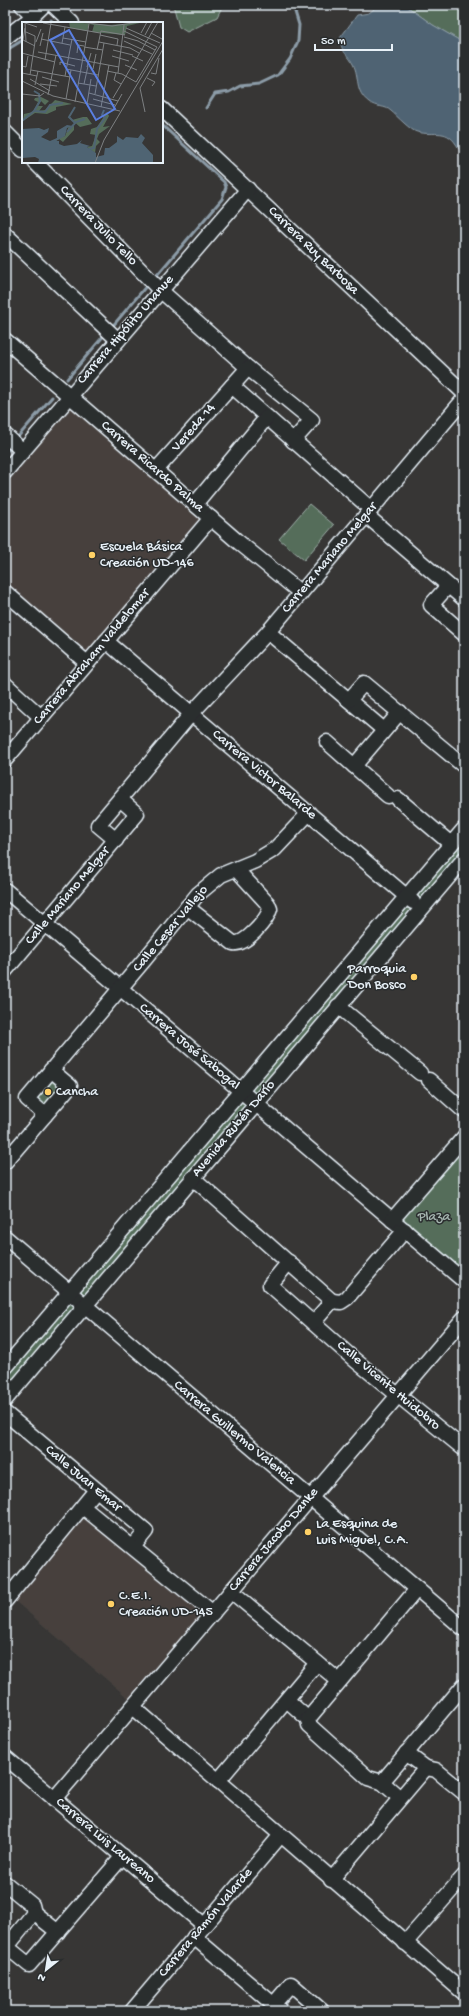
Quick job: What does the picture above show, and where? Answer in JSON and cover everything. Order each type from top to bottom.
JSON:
[{"type":"street","points":[[22,5],[27,21],[44,5]]},
{"type":"street","points":[[53,5],[71,22]]},
{"type":"street","points":[[5,38],[22,25]]},
{"type":"street","name":"Carrera Ruy Barbosa","points":[[163,110],[464,393]]},
{"type":"street","points":[[5,132],[22,149]]},
{"type":"street","name":"Carrera Julio Tello","points":[[36,163],[160,290],[248,368],[312,420],[293,441]]},
{"type":"street","name":"Carrera Hipólito Unanue","points":[[5,472],[14,443],[70,396],[112,334],[160,290],[248,189]]},
{"type":"street","points":[[5,234],[112,334]]},
{"type":"street","name":"Carrera Ricardo Palma","points":[[5,340],[195,504],[301,593]]},
{"type":"street","name":"Vereda 14","points":[[156,470],[248,368]]},
{"type":"street","points":[[232,386],[448,586],[464,599]]},
{"type":"street","name":"Carrera Mariano Melgar","points":[[191,714],[268,632],[464,399]]},
{"type":"street","points":[[195,504],[267,417]]},
{"type":"street","name":"Carrera Abraham Valdelomar","points":[[5,760],[212,518]]},
{"type":"street","points":[[448,586],[431,606],[464,634]]},
{"type":"street","points":[[5,592],[87,663]]},
{"type":"street","points":[[268,632],[384,730]]},
{"type":"street","name":"Carrera Victor Balarde","points":[[106,641],[421,909]]},
{"type":"street","points":[[349,700],[364,682],[464,766]]},
{"type":"street","points":[[5,684],[41,717]]},
{"type":"street","points":[[354,766],[400,712]]},
{"type":"street","name":"Calle Mariano Melgar","points":[[116,840],[98,825],[191,714]]},
{"type":"street","points":[[327,742],[354,766],[451,844]]},
{"type":"street","name":"Calle Mariano Melgar","points":[[5,971],[137,814],[120,799]]},
{"type":"street","name":"Calle Cesar Vallejo","points":[[45,1115],[27,1099],[198,894],[215,878],[255,861],[275,849],[309,813]]},
{"type":"street","name":"Avenida Rubén Darío","points":[[5,1368],[464,829]]},
{"type":"street","name":"Avenida Rubén Darío","points":[[5,1400],[464,859]]},
{"type":"street","points":[[187,907],[233,943],[238,943],[251,934],[270,909],[268,904],[236,869]]},
{"type":"street","name":"Carrera José Sabogal","points":[[5,890],[464,1281]]},
{"type":"street","points":[[338,1006],[464,1111]]},
{"type":"street","points":[[5,1162],[70,1086],[51,1070]]},
{"type":"street","points":[[392,1220],[464,1137]]},
{"type":"street","points":[[193,1178],[332,1300],[341,1302],[347,1298],[405,1230]]},
{"type":"street","name":"Carrera Guillermo Valencia","points":[[5,1237],[464,1629]]},
{"type":"street","name":"Calle Vicente Huidobro","points":[[289,1262],[270,1284],[313,1323],[464,1449]]},
{"type":"street","points":[[313,1323],[332,1300]]},
{"type":"street","name":"Carrera Jacobo Danke","points":[[54,1799],[464,1318]]},
{"type":"street","name":"Calle Juan Emar","points":[[5,1413],[146,1531],[133,1547]]},
{"type":"street","points":[[5,1601],[96,1490]]},
{"type":"street","name":"Calle Juan Emar","points":[[83,1507],[212,1613]]},
{"type":"street","points":[[308,1719],[417,1589]]},
{"type":"street","points":[[231,1591],[339,1681]]},
{"type":"street","points":[[218,1781],[317,1663]]},
{"type":"street","points":[[382,1782],[464,1685]]},
{"type":"street","points":[[286,1700],[308,1719],[309,1725],[368,1778],[376,1782],[382,1782],[400,1798]]},
{"type":"street","points":[[133,1707],[331,1880],[464,1993]]},
{"type":"street","points":[[406,1753],[426,1768],[436,1770],[464,1793]]},
{"type":"street","name":"Carrera Luis Laureano","points":[[7,1762],[123,1856],[204,1925]]},
{"type":"street","points":[[331,1880],[426,1768]]},
{"type":"street","name":"Carrera Ramón Valarde","points":[[132,2011],[281,1835]]},
{"type":"street","points":[[34,1913],[6,1948],[29,1966],[123,1856]]},
{"type":"street","points":[[405,1943],[464,1876]]},
{"type":"street","points":[[5,1884],[32,1905],[34,1913],[58,1932]]},
{"type":"street","points":[[194,1937],[277,2008],[291,1984],[322,2011]]},
{"type":"shaded area","name":"Escuela Básica Creación UD-146","points":[[70,396],[211,518],[87,663],[5,592],[5,472]]},
{"type":"shaded area","name":"C.E.I. Creación UD-145","points":[[83,1507],[213,1613],[135,1704],[9,1596]]},
{"type":"green space","points":[[168,5],[223,5],[217,17],[187,32],[179,27],[174,8]]},
{"type":"green space","points":[[405,5],[464,5],[464,43],[433,25]]},
{"type":"green space","points":[[309,504],[334,525],[304,560],[279,539]]},
{"type":"green space","points":[[464,829],[464,859],[5,1400],[5,1368]]},
{"type":"green space","name":"Cancha","points":[[47,1076],[64,1090],[49,1109],[32,1094]]},
{"type":"green space","name":"Plaza","points":[[464,1137],[464,1281],[392,1220]]},
{"type":"water","points":[[374,5],[405,5],[433,25],[464,43],[464,152],[459,149],[450,137],[441,134],[414,131],[389,109],[372,104],[364,98],[359,89],[353,64],[343,50],[340,38],[357,15],[369,13],[374,9]]},
{"type":"waterway","points":[[206,108],[215,94],[229,92],[240,86],[259,84],[278,75],[290,59],[298,41],[299,25],[293,5]]},
{"type":"waterway","points":[[5,51],[22,41]]},
{"type":"waterway","points":[[157,275],[222,199],[226,187],[224,182],[163,126]]},
{"type":"waterway","points":[[111,328],[148,284]]},
{"type":"waterway","points":[[67,379],[106,333]]},
{"type":"waterway","points":[[16,439],[52,397]]},
{"type":"waterway","points":[[5,453],[12,445]]},
{"type":"place","name":"Escuela Básica Creación UD-146","points":[[92,555]]},
{"type":"place","name":"Parroquia Don Bosco","points":[[414,977]]},
{"type":"place","name":"Cancha","points":[[48,1092]]},
{"type":"place","name":"La Esquina de Luis Miguel, C.A.","points":[[308,1532]]},
{"type":"place","name":"C.E.I. Creación UD-145","points":[[111,1604]]}]
